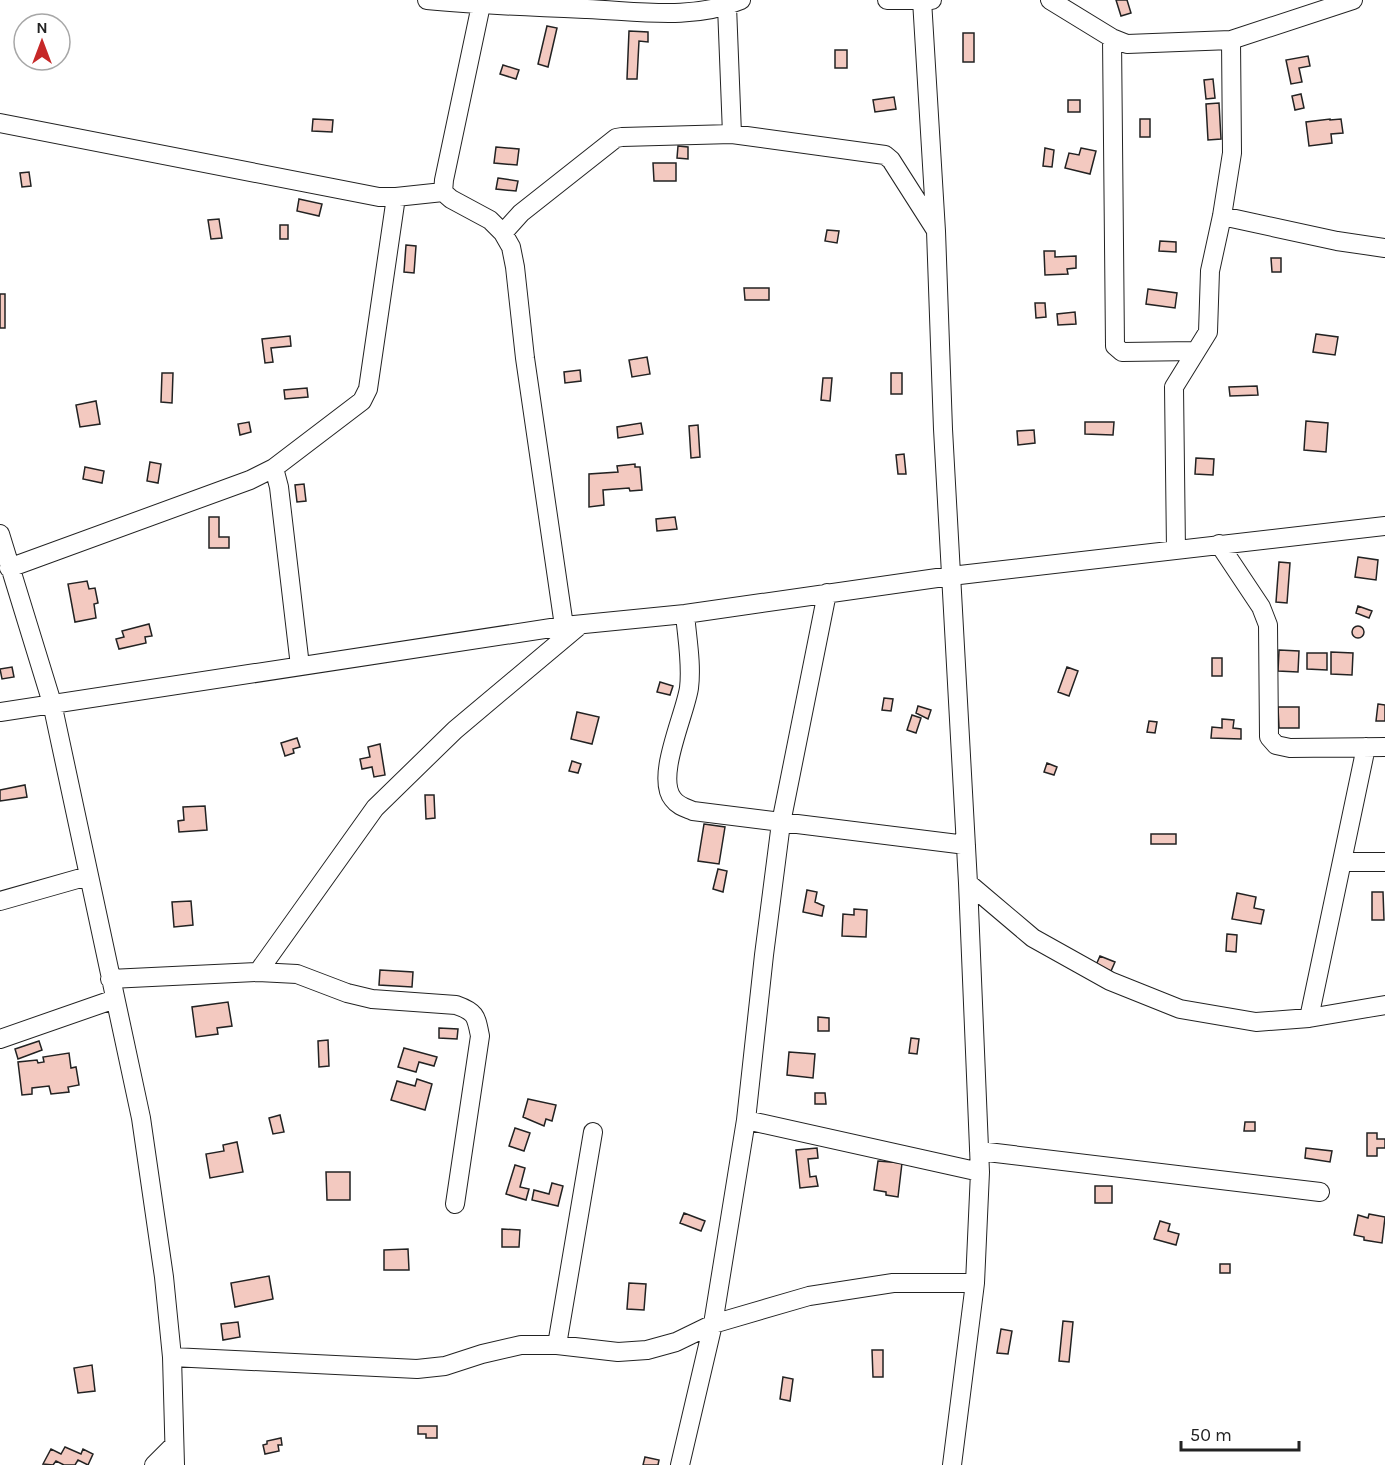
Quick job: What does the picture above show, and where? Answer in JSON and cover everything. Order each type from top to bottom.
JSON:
[{"type":"street","points":[[427,0],[690,14],[734,3],[732,134]]},
{"type":"street","points":[[887,0],[926,0],[951,576],[968,883],[980,1172],[975,1283],[952,1465]]},
{"type":"street","points":[[1050,0],[1112,38],[1127,44],[1231,40],[1353,0]]},
{"type":"street","points":[[481,4],[443,192],[451,200],[490,220],[503,232],[510,247],[515,267],[525,358],[572,626]]},
{"type":"street","points":[[1112,38],[1115,346],[1122,352],[1196,351]]},
{"type":"street","points":[[1176,550],[1174,387],[1208,332],[1210,271],[1232,153],[1231,40]]},
{"type":"street","points":[[0,123],[379,197],[443,192]]},
{"type":"street","points":[[503,232],[521,213],[616,138],[732,134],[885,155],[891,159],[936,231]]},
{"type":"street","points":[[9,568],[250,480],[274,468],[362,401],[368,389],[396,197]]},
{"type":"street","points":[[1222,216],[1337,241],[1385,248]]},
{"type":"street","points":[[274,468],[279,487],[300,666]]},
{"type":"street","points":[[0,712],[572,626],[685,614],[951,576],[1385,526]]},
{"type":"street","points":[[0,534],[52,704],[141,1118],[164,1277],[172,1357],[175,1465]]},
{"type":"street","points":[[1219,544],[1261,607],[1268,626],[1269,737],[1276,745],[1290,748],[1385,747]]},
{"type":"street","points":[[680,1465],[713,1324],[746,1120],[781,823],[827,593]]},
{"type":"street","points":[[685,614],[690,671],[689,689],[669,761],[668,788],[680,806],[693,811],[781,823],[966,845]]},
{"type":"street","points":[[258,972],[375,807],[455,730],[572,626]]},
{"type":"street","points":[[1309,1018],[1366,747]]},
{"type":"street","points":[[1342,862],[1385,862]]},
{"type":"street","points":[[0,902],[88,876]]},
{"type":"street","points":[[968,883],[1033,938],[1110,981],[1180,1009],[1256,1022],[1309,1018],[1385,1005]]},
{"type":"street","points":[[110,979],[258,972],[297,974],[347,993],[372,999],[456,1005],[470,1010],[476,1017],[480,1036],[455,1204]]},
{"type":"street","points":[[0,1039],[115,999]]},
{"type":"street","points":[[746,1120],[980,1172]]},
{"type":"street","points":[[556,1345],[593,1132]]},
{"type":"street","points":[[979,1151],[1320,1191]]},
{"type":"street","points":[[172,1357],[417,1369],[445,1366],[521,1345],[556,1345],[618,1352],[647,1350],[676,1342],[713,1324],[819,1294],[893,1283],[975,1283]]},
{"type":"street","points":[[154,1465],[174,1445]]},
{"type":"building","points":[[1116,0],[1127,0],[1131,13],[1121,16]]},
{"type":"building","points":[[547,26],[557,28],[548,67],[538,64]]},
{"type":"building","points":[[629,31],[648,32],[648,42],[639,41],[637,79],[627,79]]},
{"type":"building","points":[[963,33],[974,33],[974,62],[963,62]]},
{"type":"building","points":[[835,50],[847,50],[847,68],[835,68]]},
{"type":"building","points":[[1308,56],[1310,66],[1299,68],[1302,82],[1291,84],[1286,60]]},
{"type":"building","points":[[503,65],[519,70],[516,79],[500,74]]},
{"type":"building","points":[[1213,79],[1215,98],[1206,99],[1204,80]]},
{"type":"building","points":[[1301,94],[1304,108],[1295,110],[1292,96]]},
{"type":"building","points":[[894,97],[896,109],[875,112],[873,100]]},
{"type":"building","points":[[1068,100],[1080,100],[1080,112],[1068,112]]},
{"type":"building","points":[[1219,103],[1221,139],[1208,140],[1206,104]]},
{"type":"building","points":[[313,119],[333,120],[332,132],[312,131]]},
{"type":"building","points":[[1140,119],[1150,119],[1150,137],[1140,137]]},
{"type":"building","points":[[1341,119],[1343,133],[1331,134],[1332,143],[1309,146],[1306,122]]},
{"type":"building","points":[[678,146],[688,147],[688,159],[677,158]]},
{"type":"building","points":[[496,147],[519,149],[517,165],[494,163]]},
{"type":"building","points":[[1045,148],[1054,150],[1052,167],[1043,166]]},
{"type":"building","points":[[1081,148],[1096,151],[1090,174],[1065,168],[1069,153],[1079,155]]},
{"type":"building","points":[[653,163],[676,163],[676,181],[654,181]]},
{"type":"building","points":[[29,172],[31,186],[22,187],[20,173]]},
{"type":"building","points":[[498,178],[518,181],[516,191],[496,189]]},
{"type":"building","points":[[299,199],[322,204],[319,216],[297,211]]},
{"type":"building","points":[[219,219],[222,238],[211,239],[208,220]]},
{"type":"building","points":[[280,225],[288,225],[288,239],[280,239]]},
{"type":"building","points":[[827,230],[839,231],[837,243],[825,241]]},
{"type":"building","points":[[1160,241],[1176,242],[1176,252],[1159,251]]},
{"type":"building","points":[[406,245],[416,246],[414,273],[404,272]]},
{"type":"building","points":[[1044,251],[1055,251],[1055,257],[1076,256],[1076,268],[1067,269],[1068,274],[1045,275]]},
{"type":"building","points":[[1271,258],[1281,258],[1281,272],[1272,272]]},
{"type":"building","points":[[744,288],[769,288],[769,300],[745,300]]},
{"type":"building","points":[[1148,289],[1177,293],[1175,308],[1146,304]]},
{"type":"building","points":[[0,294],[5,294],[5,328],[0,328]]},
{"type":"building","points":[[1035,303],[1045,303],[1046,317],[1036,318]]},
{"type":"building","points":[[1075,312],[1076,324],[1058,325],[1057,314]]},
{"type":"building","points":[[1316,334],[1338,337],[1335,355],[1313,352]]},
{"type":"building","points":[[290,336],[291,346],[271,348],[273,362],[265,363],[262,339]]},
{"type":"building","points":[[647,357],[650,374],[632,377],[629,360]]},
{"type":"building","points":[[580,370],[581,381],[565,383],[564,372]]},
{"type":"building","points":[[162,373],[173,373],[172,403],[161,402]]},
{"type":"building","points":[[891,373],[902,373],[902,394],[891,394]]},
{"type":"building","points":[[823,378],[832,378],[830,401],[821,400]]},
{"type":"building","points":[[1257,386],[1258,395],[1230,396],[1229,387]]},
{"type":"building","points":[[307,388],[308,397],[285,399],[284,390]]},
{"type":"building","points":[[96,401],[100,424],[80,427],[76,405]]},
{"type":"building","points":[[1306,421],[1328,423],[1326,452],[1304,450]]},
{"type":"building","points":[[249,422],[251,432],[240,435],[238,424]]},
{"type":"building","points":[[1085,422],[1114,422],[1113,435],[1085,434]]},
{"type":"building","points":[[641,423],[643,434],[618,438],[617,427]]},
{"type":"building","points":[[698,425],[700,457],[691,458],[689,426]]},
{"type":"building","points":[[1034,430],[1035,443],[1018,445],[1017,431]]},
{"type":"building","points":[[904,454],[906,474],[898,474],[896,455]]},
{"type":"building","points":[[1196,458],[1214,459],[1213,475],[1195,474]]},
{"type":"building","points":[[150,462],[161,464],[158,483],[147,481]]},
{"type":"building","points":[[635,464],[635,467],[640,467],[642,490],[630,491],[629,488],[603,490],[604,505],[589,507],[589,474],[618,472],[617,466]]},
{"type":"building","points":[[85,467],[104,471],[102,483],[83,479]]},
{"type":"building","points":[[304,484],[306,501],[297,502],[295,485]]},
{"type":"building","points":[[209,517],[219,517],[219,537],[229,537],[229,548],[209,548]]},
{"type":"building","points":[[675,517],[677,529],[657,531],[656,519]]},
{"type":"building","points":[[1358,557],[1378,560],[1376,580],[1355,577]]},
{"type":"building","points":[[1279,562],[1290,563],[1287,603],[1276,602]]},
{"type":"building","points":[[87,581],[89,589],[95,588],[98,603],[94,604],[96,618],[75,622],[68,584]]},
{"type":"building","points":[[1358,606],[1372,611],[1369,618],[1356,613]]},
{"type":"building","points":[[149,624],[152,636],[145,637],[146,643],[119,649],[116,639],[124,637],[122,631]]},
{"type":"building","points":[[1360,626],[1364,632],[1360,638],[1356,638],[1352,630]]},
{"type":"building","points":[[1279,650],[1299,651],[1298,672],[1278,671]]},
{"type":"building","points":[[1331,652],[1353,653],[1352,675],[1331,674]]},
{"type":"building","points":[[1307,653],[1327,653],[1327,670],[1307,669]]},
{"type":"building","points":[[1212,658],[1222,658],[1222,676],[1212,676]]},
{"type":"building","points":[[12,667],[14,677],[2,679],[0,669]]},
{"type":"building","points":[[1067,667],[1078,671],[1069,696],[1058,692]]},
{"type":"building","points":[[660,682],[673,686],[670,695],[657,692]]},
{"type":"building","points":[[884,698],[893,699],[891,711],[882,710]]},
{"type":"building","points":[[1378,704],[1385,705],[1385,721],[1376,721]]},
{"type":"building","points":[[918,706],[931,710],[928,719],[916,713]]},
{"type":"building","points":[[1278,707],[1299,707],[1299,728],[1279,728]]},
{"type":"building","points":[[577,712],[599,717],[592,744],[571,739]]},
{"type":"building","points":[[912,715],[921,718],[916,733],[907,730]]},
{"type":"building","points":[[1222,719],[1234,720],[1233,728],[1241,729],[1241,739],[1211,738],[1212,727],[1222,728]]},
{"type":"building","points":[[1149,721],[1157,722],[1155,733],[1147,732]]},
{"type":"building","points":[[297,738],[300,747],[293,749],[294,753],[285,756],[281,743]]},
{"type":"building","points":[[380,744],[385,775],[374,777],[372,767],[362,769],[360,759],[370,757],[368,747]]},
{"type":"building","points":[[572,761],[581,764],[578,773],[569,771]]},
{"type":"building","points":[[1047,763],[1057,767],[1054,775],[1044,772]]},
{"type":"building","points":[[25,785],[27,797],[0,801],[0,790]]},
{"type":"building","points":[[425,795],[434,795],[435,818],[426,819]]},
{"type":"building","points":[[205,806],[207,830],[179,832],[178,821],[184,820],[183,807]]},
{"type":"building","points":[[704,824],[725,827],[719,864],[698,861]]},
{"type":"building","points":[[1151,834],[1176,834],[1176,844],[1151,844]]},
{"type":"building","points":[[718,869],[727,871],[723,892],[713,889]]},
{"type":"building","points":[[807,890],[817,892],[815,902],[824,906],[822,916],[803,912]]},
{"type":"building","points":[[1372,892],[1383,892],[1384,920],[1372,920]]},
{"type":"building","points":[[1237,893],[1256,897],[1254,908],[1264,910],[1261,924],[1232,919]]},
{"type":"building","points":[[191,901],[193,925],[174,927],[172,902]]},
{"type":"building","points":[[854,909],[867,910],[866,937],[842,936],[843,914],[854,915]]},
{"type":"building","points":[[1227,934],[1237,935],[1236,952],[1226,951]]},
{"type":"building","points":[[1100,956],[1115,962],[1111,971],[1096,965]]},
{"type":"building","points":[[380,970],[413,972],[412,987],[379,985]]},
{"type":"building","points":[[228,1002],[232,1026],[217,1028],[218,1034],[196,1037],[192,1007]]},
{"type":"building","points":[[818,1017],[829,1018],[829,1031],[818,1031]]},
{"type":"building","points":[[439,1028],[458,1029],[457,1039],[439,1038]]},
{"type":"building","points":[[911,1038],[919,1039],[917,1054],[909,1053]]},
{"type":"building","points":[[328,1040],[329,1066],[319,1067],[318,1041]]},
{"type":"building","points":[[39,1041],[42,1050],[18,1059],[15,1049]]},
{"type":"building","points":[[404,1048],[437,1057],[434,1066],[419,1062],[416,1072],[398,1067]]},
{"type":"building","points":[[789,1052],[815,1054],[813,1078],[787,1075]]},
{"type":"building","points":[[69,1053],[71,1068],[76,1067],[79,1085],[68,1087],[69,1092],[51,1094],[49,1086],[32,1088],[32,1094],[22,1095],[18,1062],[37,1060],[38,1063],[44,1062],[43,1057]]},
{"type":"building","points":[[417,1079],[432,1084],[425,1110],[391,1100],[397,1081],[415,1086]]},
{"type":"building","points":[[815,1093],[825,1093],[826,1104],[815,1104]]},
{"type":"building","points":[[528,1099],[556,1105],[552,1121],[546,1119],[544,1126],[523,1117]]},
{"type":"building","points":[[280,1115],[284,1132],[273,1134],[269,1118]]},
{"type":"building","points":[[1245,1122],[1255,1122],[1255,1131],[1244,1131]]},
{"type":"building","points":[[515,1128],[530,1133],[524,1151],[509,1146]]},
{"type":"building","points":[[1367,1133],[1377,1133],[1377,1139],[1385,1139],[1385,1148],[1377,1148],[1377,1156],[1367,1156]]},
{"type":"building","points":[[237,1142],[243,1172],[210,1178],[206,1154],[224,1151],[223,1145]]},
{"type":"building","points":[[817,1148],[818,1158],[808,1159],[810,1177],[816,1176],[818,1186],[800,1188],[796,1150]]},
{"type":"building","points":[[1306,1148],[1332,1151],[1330,1162],[1305,1158]]},
{"type":"building","points":[[878,1161],[902,1163],[898,1197],[874,1190]]},
{"type":"building","points":[[515,1165],[525,1168],[520,1187],[529,1189],[526,1200],[506,1194]]},
{"type":"building","points":[[326,1172],[350,1172],[350,1200],[327,1200]]},
{"type":"building","points":[[552,1183],[563,1186],[558,1206],[532,1200],[534,1190],[549,1194]]},
{"type":"building","points":[[1095,1186],[1112,1186],[1112,1203],[1095,1203]]},
{"type":"building","points":[[684,1213],[705,1221],[701,1231],[680,1223]]},
{"type":"building","points":[[1369,1214],[1385,1217],[1382,1243],[1364,1240],[1364,1237],[1354,1235],[1358,1215],[1368,1218]]},
{"type":"building","points":[[1160,1221],[1170,1224],[1168,1231],[1179,1234],[1176,1245],[1154,1239]]},
{"type":"building","points":[[502,1229],[520,1230],[519,1247],[502,1247]]},
{"type":"building","points":[[408,1249],[409,1270],[384,1270],[384,1250]]},
{"type":"building","points":[[1220,1264],[1230,1264],[1230,1273],[1220,1273]]},
{"type":"building","points":[[269,1276],[273,1299],[235,1307],[231,1283]]},
{"type":"building","points":[[629,1283],[646,1284],[644,1310],[627,1309]]},
{"type":"building","points":[[1063,1321],[1073,1322],[1069,1362],[1059,1361]]},
{"type":"building","points":[[238,1322],[240,1337],[223,1340],[221,1324]]},
{"type":"building","points":[[1001,1329],[1012,1331],[1008,1354],[997,1353]]},
{"type":"building","points":[[872,1350],[883,1350],[883,1377],[873,1377]]},
{"type":"building","points":[[92,1365],[95,1391],[78,1393],[74,1368]]},
{"type":"building","points":[[783,1377],[793,1379],[790,1401],[780,1399]]},
{"type":"building","points":[[418,1426],[437,1426],[437,1438],[426,1438],[426,1434],[418,1434]]},
{"type":"building","points":[[281,1438],[282,1445],[278,1445],[279,1451],[265,1454],[263,1445],[267,1444],[267,1441]]},
{"type":"building","points":[[65,1447],[81,1454],[83,1449],[93,1454],[88,1465],[78,1460],[75,1465],[64,1465],[56,1461],[53,1465],[43,1464],[51,1449],[61,1454]]},
{"type":"building","points":[[645,1457],[659,1460],[658,1465],[643,1465]]}]
